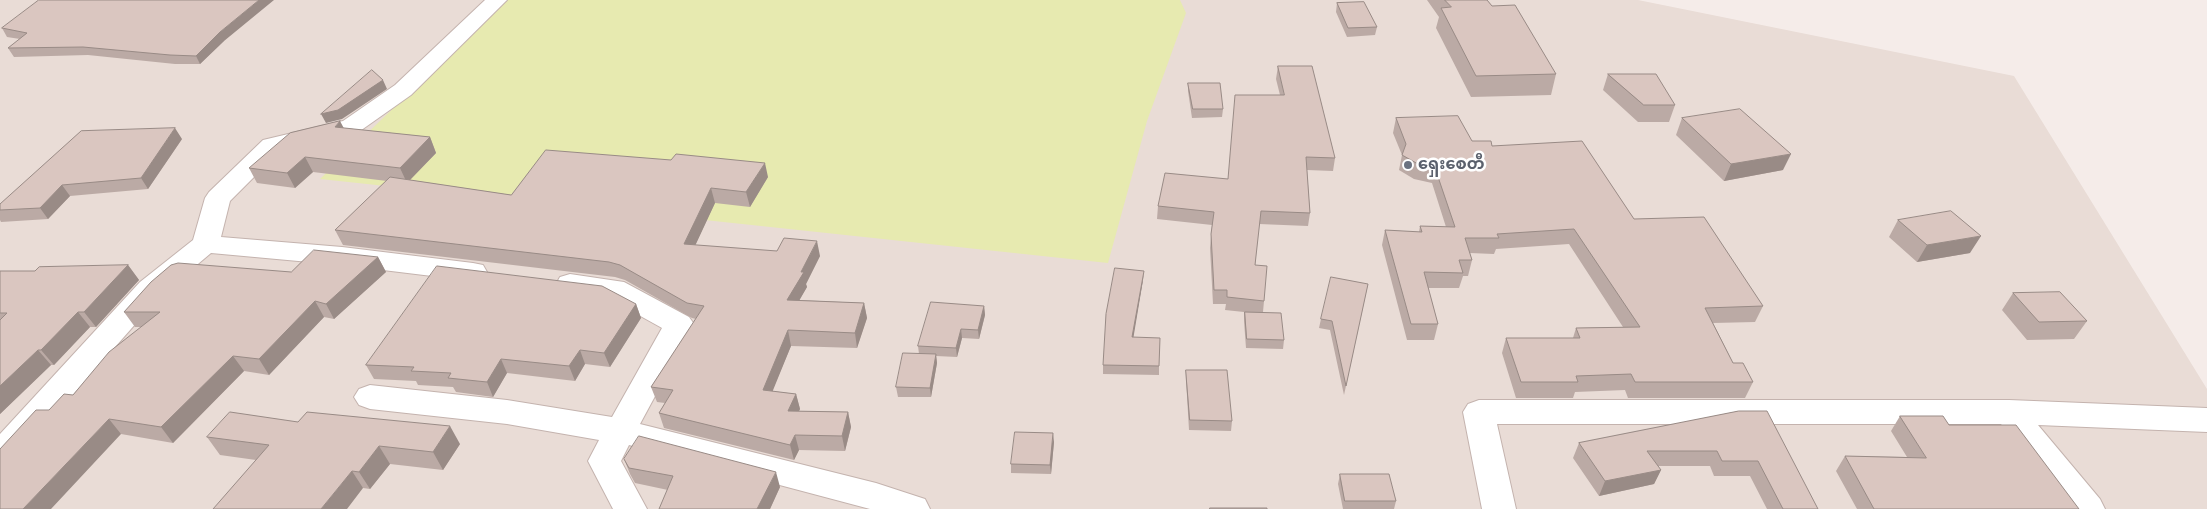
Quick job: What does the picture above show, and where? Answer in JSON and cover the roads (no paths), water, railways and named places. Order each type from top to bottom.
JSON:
[{"type":"street","points":[[0,455],[150,290],[205,244],[218,198],[272,146],[351,126],[403,90],[497,0]]},
{"type":"street","points":[[205,244],[342,256],[498,275]]},
{"type":"street","points":[[546,281],[614,289],[679,324],[604,461],[630,509]]},
{"type":"street","points":[[370,397],[507,412],[621,431],[876,497],[914,509]]},
{"type":"street","points":[[1499,509],[1479,412],[2009,412],[2207,420]]},
{"type":"street","points":[[2009,412],[2088,509]]},
{"type":"place","name":"ရှေးစေတီ","points":[[1408,165]]}]
